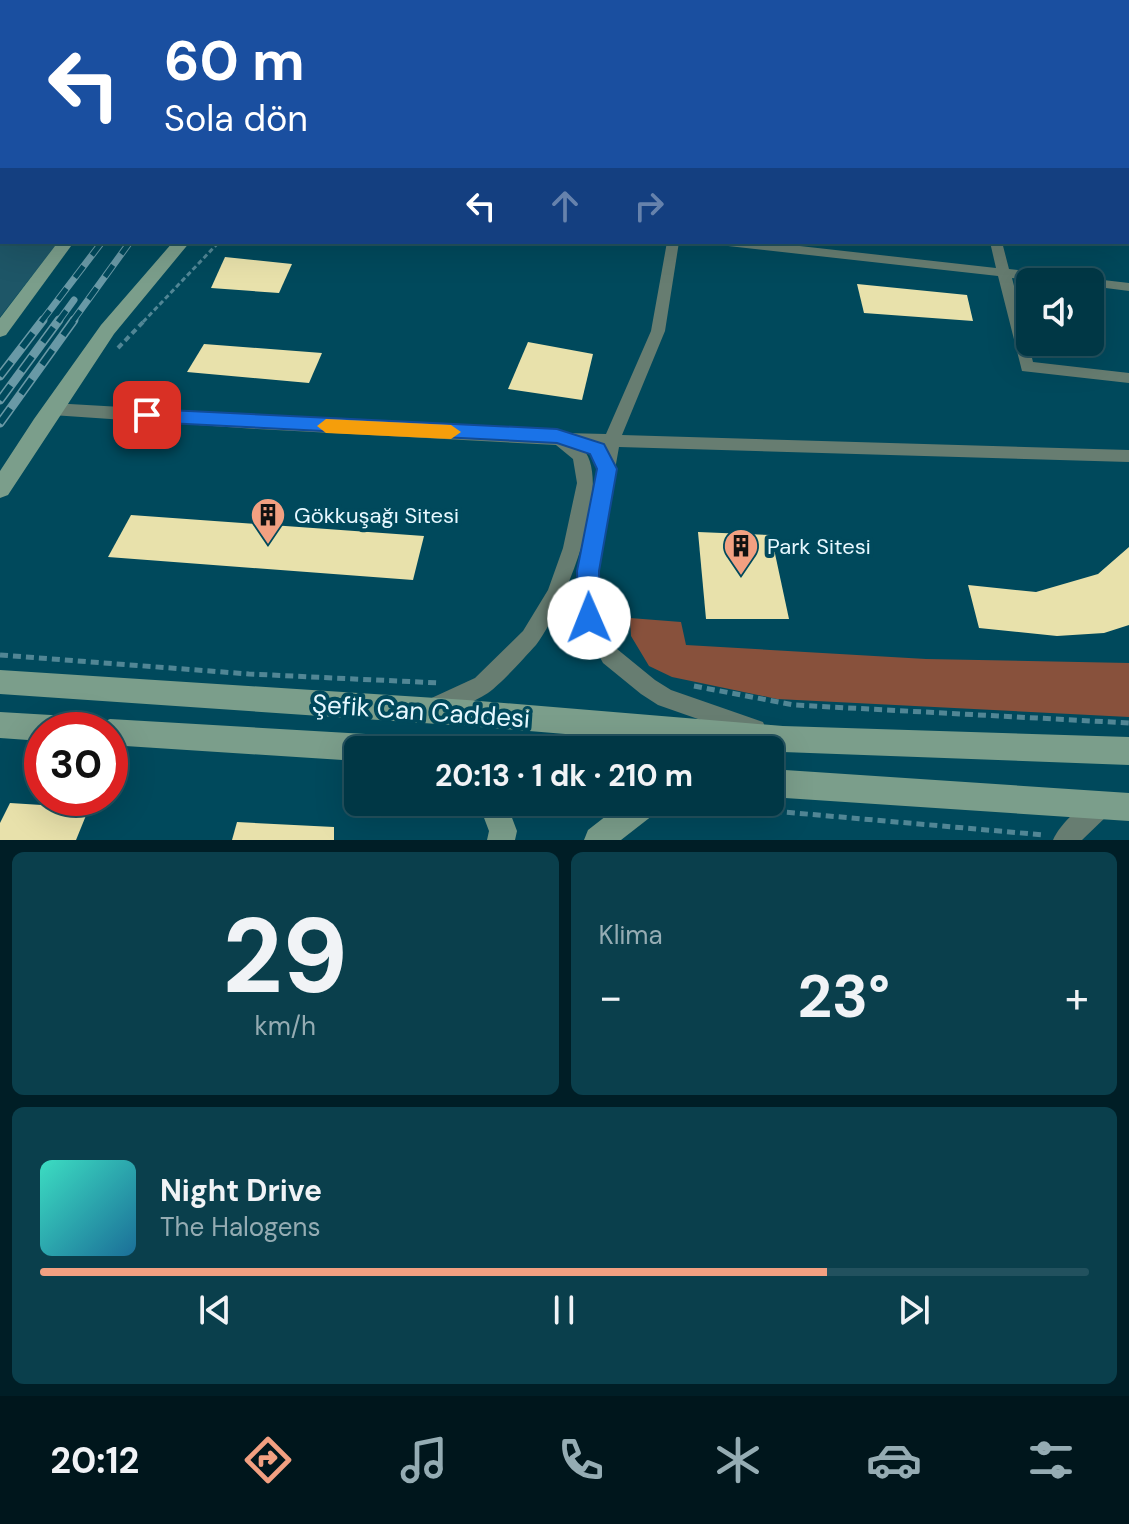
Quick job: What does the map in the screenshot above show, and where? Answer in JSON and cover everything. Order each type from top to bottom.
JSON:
[{"type":"main road","points":[[0,331],[65,244]]},
{"type":"main road","points":[[0,489],[52,409],[141,284],[180,244]]},
{"type":"main road","name":"Şefik Can Caddesi","points":[[0,682],[745,736]]},
{"type":"main road","points":[[0,725],[24,726]]},
{"type":"main road","name":"Şefik Can Caddesi","points":[[128,733],[344,747]]},
{"type":"main road","name":"Şefik Can Caddesi","points":[[784,739],[1129,751]]},
{"type":"main road","points":[[784,784],[1115,806]]},
{"type":"main road","points":[[497,816],[503,831],[501,840]]},
{"type":"main road","points":[[598,840],[629,816]]},
{"type":"street","points":[[673,244],[658,331],[612,439],[588,571],[589,618],[610,656],[665,698],[774,736]]},
{"type":"street","points":[[747,244],[1016,273]]},
{"type":"street","points":[[996,244],[1027,367],[1129,378]]},
{"type":"street","points":[[1104,284],[1129,287]]},
{"type":"street","points":[[52,409],[259,423],[612,439],[900,451],[1129,456]]},
{"type":"street","points":[[557,436],[597,449],[607,469]]},
{"type":"street","points":[[425,711],[482,685],[530,637],[556,593],[572,548],[586,483],[581,456],[557,436]]},
{"type":"street","points":[[1066,839],[1115,806]]},
{"type":"path","points":[[0,655],[249,674],[482,685]]},
{"type":"path","points":[[665,698],[684,692],[692,685],[794,705],[1129,723]]},
{"type":"path","points":[[784,812],[1066,839]]},
{"type":"shaded area","points":[[0,244],[56,244],[0,317]]},
{"type":"shaded area","points":[[630,618],[681,622],[686,645],[926,659],[1129,663],[1129,717],[777,699],[672,677],[649,666],[631,636]]},
{"type":"building","points":[[225,257],[292,264],[279,293],[211,288]]},
{"type":"building","points":[[857,284],[967,295],[973,321],[864,313]]},
{"type":"building","points":[[528,342],[593,354],[582,400],[508,389]]},
{"type":"building","points":[[204,344],[322,353],[309,383],[187,372]]},
{"type":"building","name":"Gökkuşağı Sitesi","points":[[131,515],[424,536],[413,580],[108,557]]},
{"type":"building","name":"Park Sitesi","points":[[698,532],[771,535],[789,619],[706,619]]},
{"type":"building","points":[[1129,547],[1129,625],[1104,633],[1057,636],[979,628],[968,585],[1036,592],[1098,574]]},
{"type":"building","points":[[10,803],[24,804],[24,816],[86,816],[76,840],[0,840],[0,823]]},
{"type":"building","points":[[237,822],[334,827],[334,840],[232,840]]},
{"type":"railway","points":[[41,322],[100,244]]},
{"type":"railway","points":[[72,322],[129,244]]},
{"type":"railway","points":[[58,322],[74,300]]},
{"type":"railway","points":[[0,376],[43,320]]},
{"type":"railway","points":[[0,400],[59,320]]},
{"type":"railway","points":[[0,423],[74,320]]},
{"type":"slow traffic","points":[[326,426],[451,432]]},
{"type":"place","name":"Gökkuşağı Sitesi","points":[[268,546]]},
{"type":"place","name":"Park Sitesi","points":[[741,577]]},
{"type":"route","points":[[147,415],[557,436],[580,441],[597,449],[607,469],[588,571],[589,618]]}]
